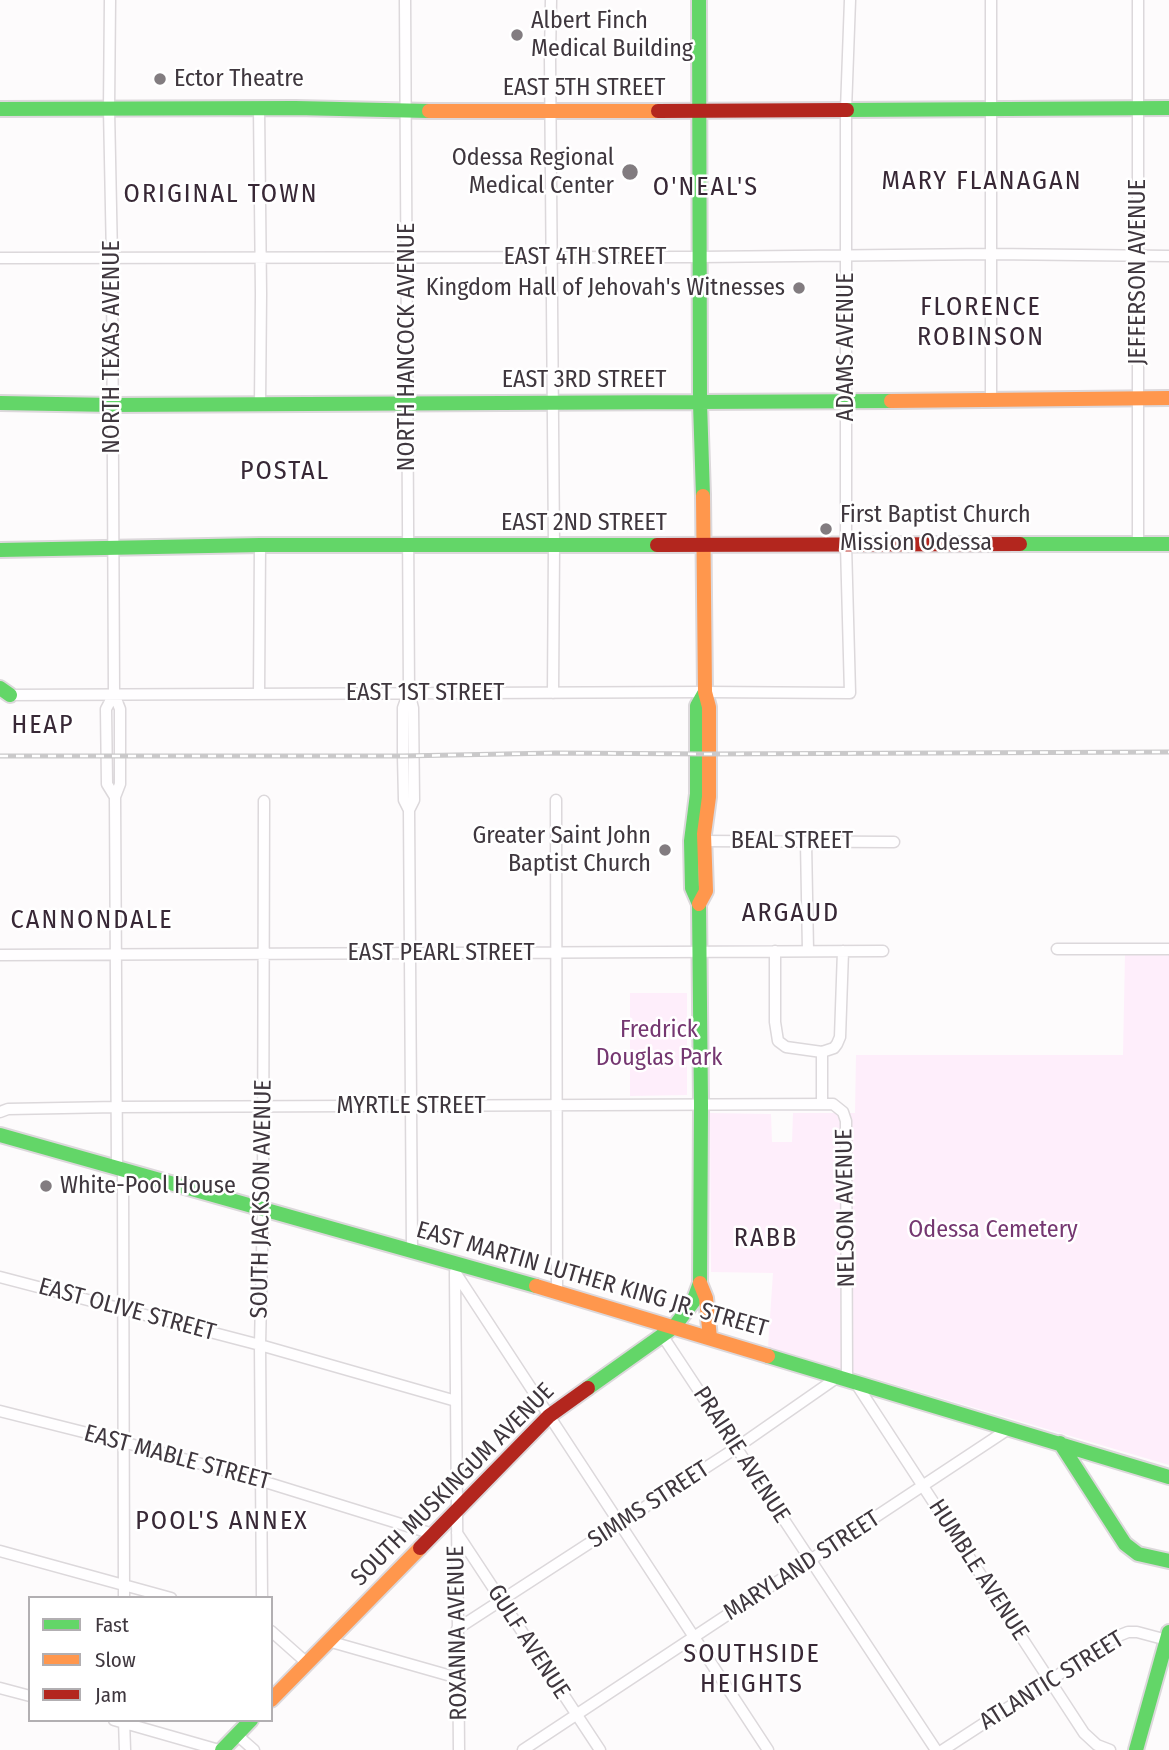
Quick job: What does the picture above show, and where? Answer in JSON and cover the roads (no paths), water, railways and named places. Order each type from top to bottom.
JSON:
[{"type":"street","name":"NORTH TEXAS AVENUE","points":[[110,0],[114,694],[106,709],[107,784],[115,797],[117,1107],[123,1308],[124,1596]]},
{"type":"street","name":"NORTH HANCOCK AVENUE","points":[[405,0],[409,693],[403,708],[403,756],[404,800],[409,810],[412,1251]]},
{"type":"street","points":[[551,0],[553,693]]},
{"type":"street","name":"SOUTH MUSKINGUM AVENUE","points":[[273,1698],[549,1416],[668,1331],[693,1302],[700,1283],[700,951],[699,904],[692,888],[698,841],[709,797],[703,754],[709,707],[705,692],[700,403],[699,0]]},
{"type":"street","name":"ADAMS AVENUE","points":[[850,0],[846,110],[846,545],[850,693]]},
{"type":"street","points":[[991,0],[991,400]]},
{"type":"street","name":"JEFFERSON AVENUE","points":[[1138,0],[1139,544]]},
{"type":"street","points":[[259,108],[260,404]]},
{"type":"street","name":"EAST 5TH STREET","points":[[0,109],[552,111],[1169,108]]},
{"type":"street","name":"EAST 4TH STREET","points":[[0,258],[991,254],[1169,256]]},
{"type":"street","name":"EAST 3RD STREET","points":[[0,403],[700,403],[1169,398]]},
{"type":"street","name":"EAST 2ND STREET","points":[[0,550],[260,545],[1169,544]]},
{"type":"street","points":[[259,694],[260,545]]},
{"type":"street","name":"EAST 1ST STREET","points":[[3,692],[850,693]]},
{"type":"street","points":[[556,800],[557,1292]]},
{"type":"street","name":"SOUTH JACKSON AVENUE","points":[[262,1596],[260,1345],[264,801]]},
{"type":"street","name":"BEAL STREET","points":[[698,841],[894,842]]},
{"type":"street","points":[[806,842],[808,951]]},
{"type":"street","points":[[1057,949],[1169,949]]},
{"type":"street","points":[[775,951],[775,1021],[778,1041],[786,1047],[822,1052],[834,1048],[840,1037],[843,951]]},
{"type":"street","name":"EAST PEARL STREET","points":[[0,955],[883,951]]},
{"type":"street","name":"NELSON AVENUE","points":[[822,1052],[822,1104],[838,1107],[846,1121],[847,1379]]},
{"type":"street","name":"MYRTLE STREET","points":[[0,1112],[8,1109],[117,1107],[822,1104]]},
{"type":"street","name":"EAST MARTIN LUTHER KING JR. STREET","points":[[0,1135],[412,1251],[455,1268],[557,1292],[668,1331],[710,1338],[1169,1477]]},
{"type":"street","points":[[455,1268],[768,1750]]},
{"type":"street","name":"ROXANNA AVENUE","points":[[455,1268],[459,1750]]},
{"type":"street","name":"EAST OLIVE STREET","points":[[0,1277],[260,1345],[456,1401]]},
{"type":"street","points":[[700,1283],[706,1298],[710,1338]]},
{"type":"street","name":"PRAIRIE AVENUE","points":[[668,1331],[736,1448],[936,1750]]},
{"type":"street","name":"SIMMS STREET","points":[[457,1629],[847,1379]]},
{"type":"street","name":"HUMBLE AVENUE","points":[[847,1379],[923,1486],[1084,1733],[1097,1745],[1110,1750]]},
{"type":"street","name":"EAST MABLE STREET","points":[[0,1411],[262,1481],[433,1534]]},
{"type":"street","name":"MARYLAND STREET","points":[[523,1750],[1010,1428]]},
{"type":"street","points":[[1060,1443],[1125,1544],[1138,1554],[1169,1561]]},
{"type":"street","name":"GULF AVENUE","points":[[457,1533],[600,1750]]},
{"type":"street","points":[[0,1551],[164,1596]]},
{"type":"street","points":[[273,1633],[307,1663]]},
{"type":"street","name":"ATLANTIC STREET","points":[[943,1750],[1123,1633],[1168,1636]]},
{"type":"street","points":[[1136,1750],[1168,1636]]},
{"type":"street","points":[[328,1641],[458,1678]]},
{"type":"street","points":[[0,1688],[28,1695]]},
{"type":"street","points":[[121,1722],[125,1750]]},
{"type":"street","points":[[124,1722],[221,1750],[249,1722]]},
{"type":"street","points":[[237,1735],[254,1750]]},
{"type":"railway","points":[[0,756],[1169,752]]},
{"type":"place","name":"Albert Finch Medical Building","points":[[517,35]]},
{"type":"place","name":"Ector Theatre","points":[[160,79]]},
{"type":"place","name":"Odessa Regional Medical Center","points":[[630,172]]},
{"type":"place","name":"Kingdom Hall of Jehovah's Witnesses","points":[[799,288]]},
{"type":"place","name":"First Baptist Church Mission Odessa","points":[[826,529]]},
{"type":"place","name":"Greater Saint John Baptist Church","points":[[665,850]]},
{"type":"place","name":"White-Pool House","points":[[46,1186]]},
{"type":"district","name":"MARY FLANAGAN","points":[[982,182]]},
{"type":"district","name":"O'NEAL'S","points":[[706,188]]},
{"type":"district","name":"ORIGINAL TOWN","points":[[221,195]]},
{"type":"district","name":"FLORENCE ROBINSON","points":[[981,323]]},
{"type":"district","name":"POSTAL","points":[[285,472]]},
{"type":"district","name":"HEAP","points":[[43,726]]},
{"type":"district","name":"ARGAUD","points":[[791,914]]},
{"type":"district","name":"CANNONDALE","points":[[92,921]]},
{"type":"district","name":"RABB","points":[[766,1239]]},
{"type":"district","name":"POOL'S ANNEX","points":[[222,1522]]},
{"type":"district","name":"SOUTHSIDE HEIGHTS","points":[[752,1670]]},
{"type":"park label","name":"Fredrick Douglas Park","points":[[659,1044]]},
{"type":"park label","name":"Odessa Cemetery","points":[[993,1230]]}]
